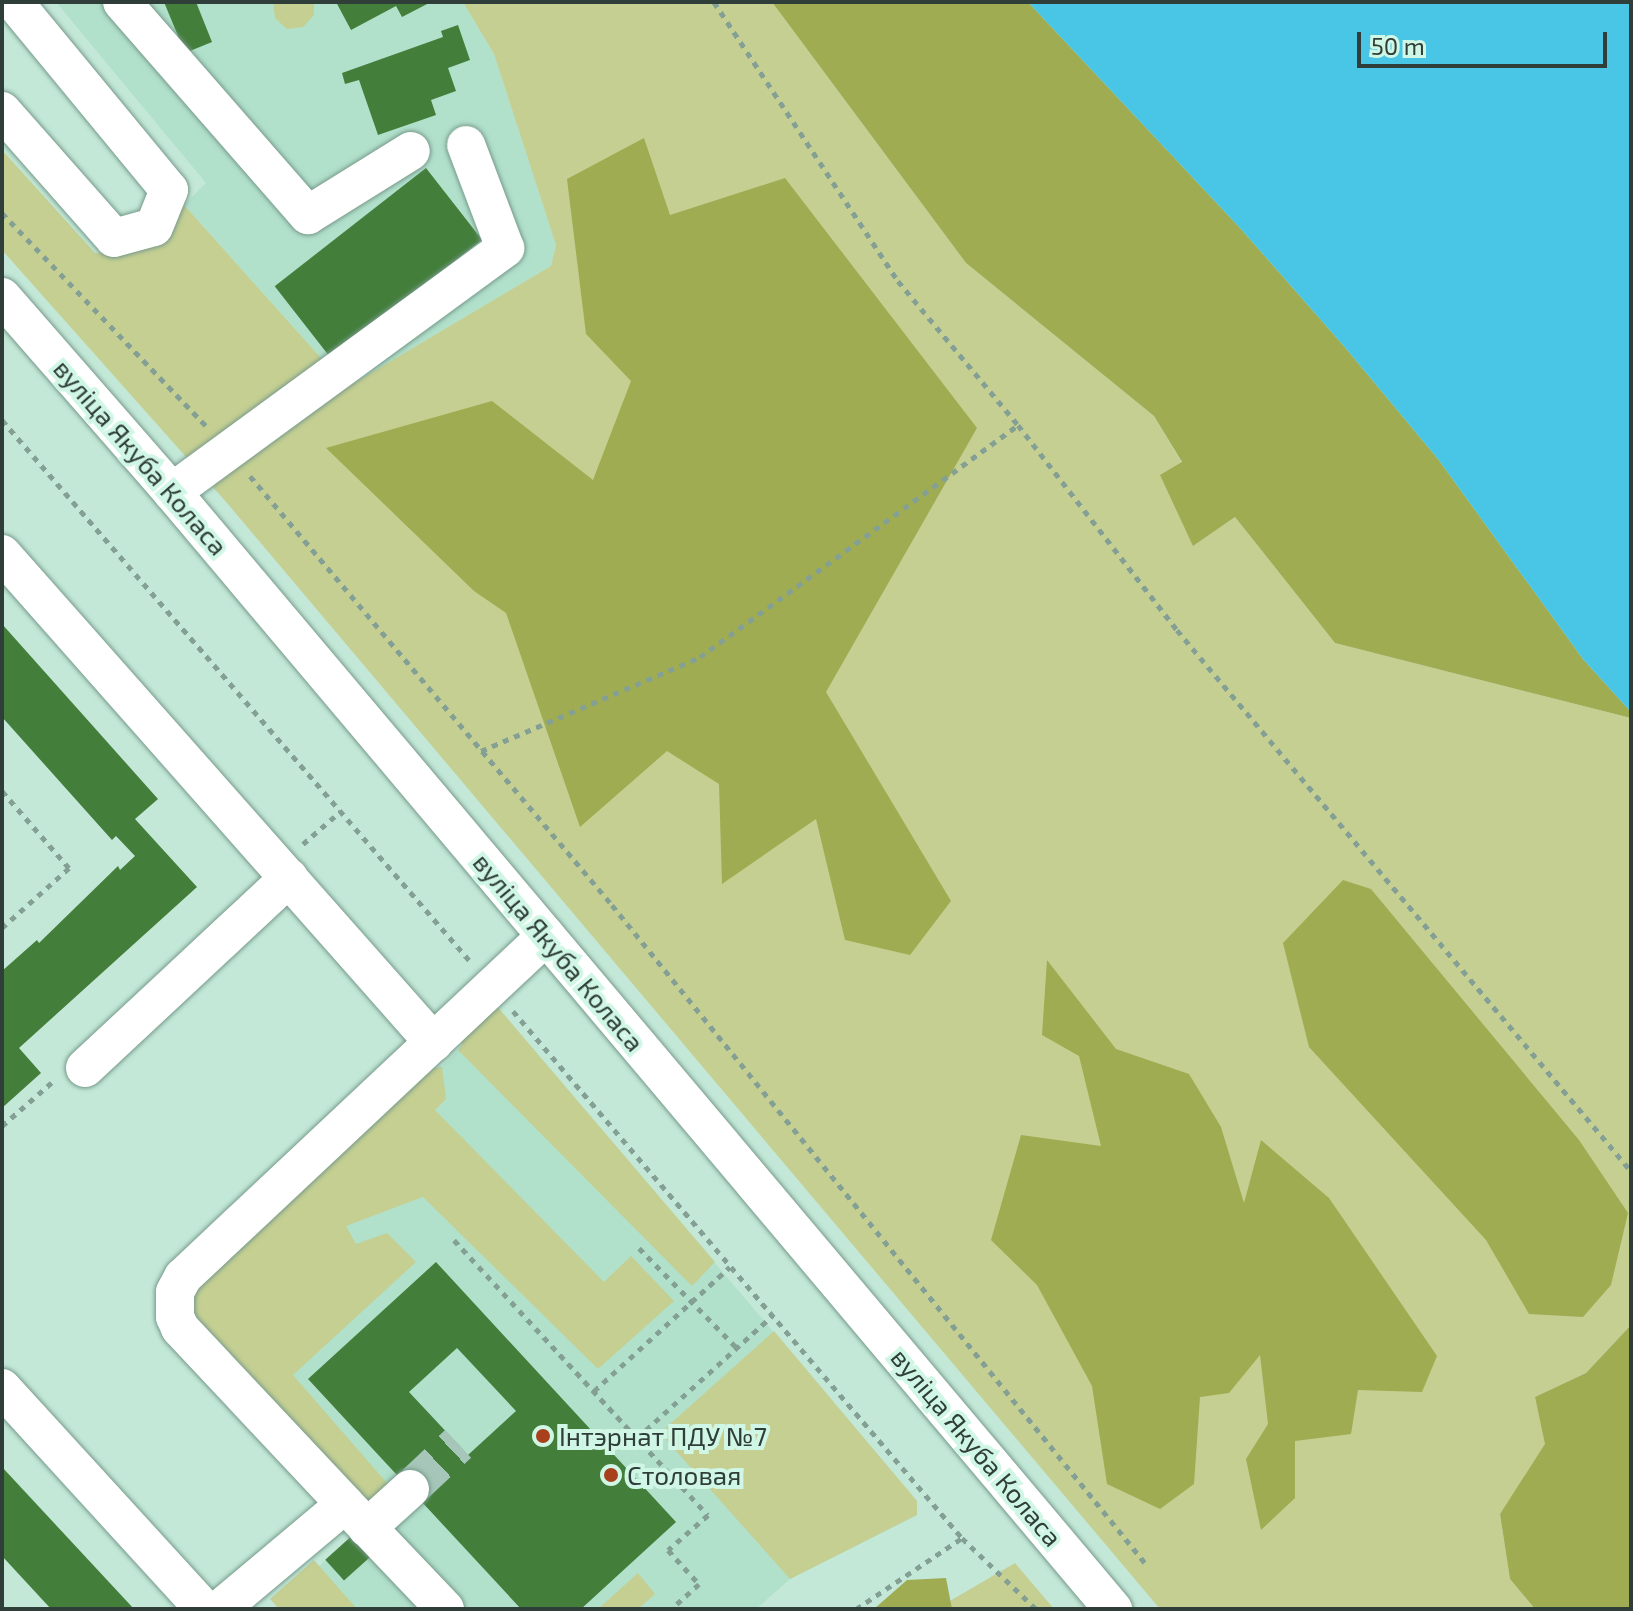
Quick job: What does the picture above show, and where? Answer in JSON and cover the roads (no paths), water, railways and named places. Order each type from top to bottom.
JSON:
[{"type":"street","points":[[2,111],[114,238],[154,227],[169,190],[14,2]]},
{"type":"street","points":[[122,2],[308,215],[411,151]]},
{"type":"street","points":[[172,492],[505,248],[466,145]]},
{"type":"street","name":"вуліца Якуба Коласа","points":[[2,297],[172,492],[1113,1609]]},
{"type":"street","points":[[2,554],[434,1043]]},
{"type":"street","points":[[85,1068],[284,872]]},
{"type":"street","points":[[445,1609],[180,1328],[175,1317],[175,1292],[183,1277],[546,936]]},
{"type":"street","points":[[2,1388],[204,1609]]},
{"type":"street","points":[[220,1609],[356,1516],[410,1489]]},
{"type":"water","points":[[1028,2],[1631,2],[1631,712],[1583,659],[1438,459],[1343,345],[1241,229]]},
{"type":"tunnel","points":[[410,1489],[458,1444]]},
{"type":"place","name":"Інтэрнат ПДУ №7","points":[[543,1436]]},
{"type":"place","name":"Столовая","points":[[611,1475]]}]
